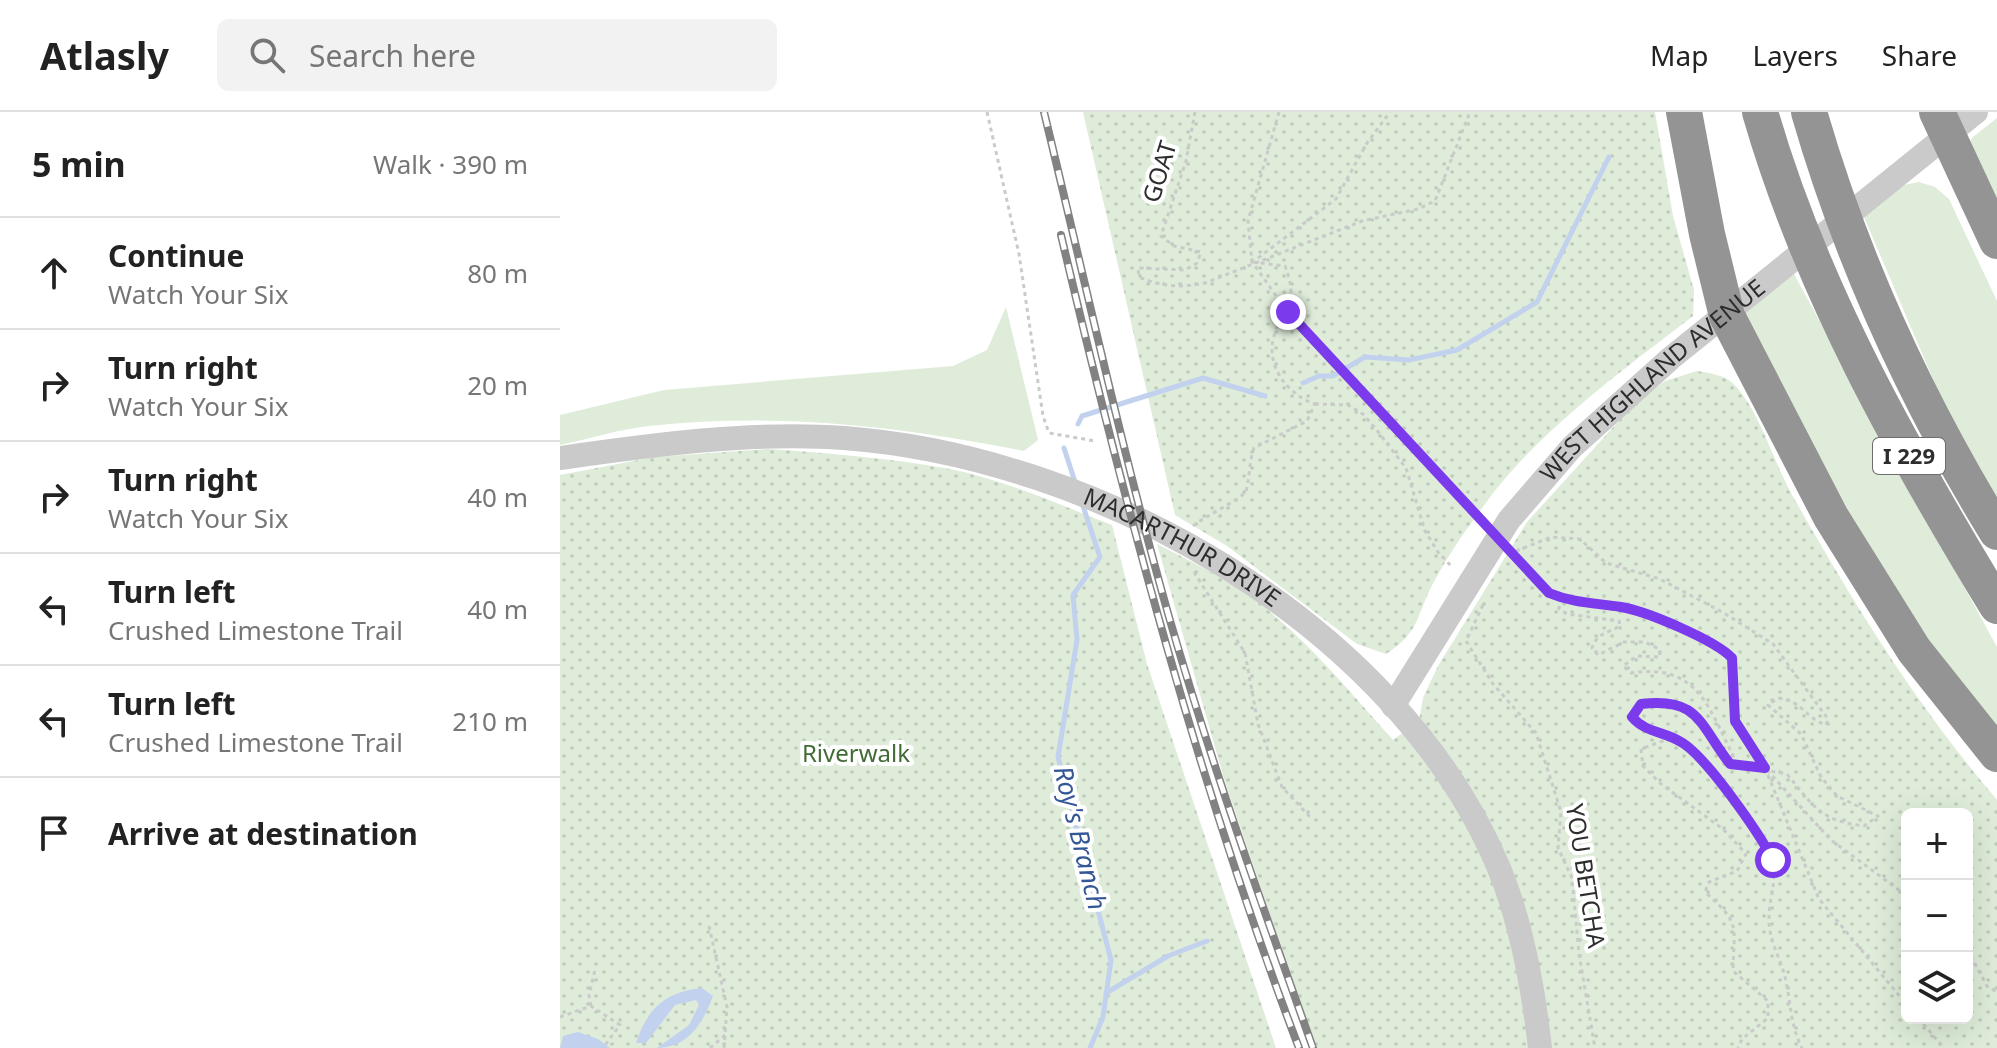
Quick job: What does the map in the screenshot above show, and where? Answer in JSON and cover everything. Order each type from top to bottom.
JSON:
[{"type":"highway","points":[[1684,112],[1707,234],[1727,316],[1839,530],[1914,650],[1997,754]]},
{"type":"highway","name":"I 229","points":[[1760,112],[1785,188],[1830,301],[1892,426],[1997,606]]},
{"type":"highway","name":"I 229","points":[[1809,112],[1861,269],[1921,399],[1997,532]]},
{"type":"highway","points":[[1942,123],[1997,241]]},
{"type":"street","name":"WEST HIGHLAND AVENUE","points":[[1393,706],[1478,588],[1509,520],[1572,447],[1671,358],[1727,316],[1942,123],[1976,112]]},
{"type":"street","name":"MACARTHUR DRIVE","points":[[560,458],[676,441],[842,438],[962,456],[1072,490],[1170,533],[1323,640],[1356,667],[1393,706],[1447,774],[1497,862],[1516,917],[1535,1001],[1540,1048]]},
{"type":"path","points":[[987,112],[1019,254],[1043,416],[1049,433],[1095,441]]},
{"type":"path","name":"GOAT","points":[[1195,112],[1186,161],[1161,236],[1174,246],[1201,252],[1197,263],[1185,270],[1138,268],[1139,277],[1157,285],[1183,287],[1205,283],[1252,262]]},
{"type":"path","points":[[1279,112],[1248,221],[1252,262],[1288,312],[1491,530]]},
{"type":"path","points":[[1252,262],[1336,199],[1367,143],[1390,112]]},
{"type":"path","points":[[1252,262],[1362,221],[1418,209],[1435,201],[1470,112]]},
{"type":"path","points":[[1252,262],[1285,266],[1292,286],[1288,312],[1273,337],[1273,365],[1286,385],[1303,400],[1315,404],[1348,405],[1363,414],[1406,468],[1425,531],[1438,552],[1478,588]]},
{"type":"path","points":[[1191,528],[1210,511],[1241,498],[1248,489],[1246,468],[1254,448],[1307,421],[1315,404]]},
{"type":"path","points":[[1509,560],[1517,549],[1551,537],[1580,539],[1606,563],[1660,579],[1773,644],[1828,719],[1826,725],[1818,722],[1796,700],[1778,698],[1768,705],[1801,734],[1821,777],[1837,796],[1878,816],[1864,826],[1834,822],[1810,802],[1787,774],[1730,764],[1696,714],[1667,701],[1641,704],[1632,717],[1643,729],[1682,742],[1707,764],[1760,834],[1773,860],[1769,919],[1771,939],[1784,974],[1792,1029],[1802,1048]]},
{"type":"path","points":[[1510,551],[1549,593],[1573,603],[1625,608],[1720,645],[1732,658],[1735,721],[1765,768],[1831,840],[1901,892]]},
{"type":"path","points":[[1204,559],[1195,576],[1245,653],[1258,724],[1282,787],[1310,817]]},
{"type":"path","name":"YOU BETCHA","points":[[1478,588],[1466,641],[1493,684],[1536,733],[1561,812],[1558,848],[1572,878],[1579,954],[1595,1048]]},
{"type":"path","points":[[1560,597],[1559,609],[1567,614],[1619,621],[1620,626],[1594,641],[1592,648],[1598,655],[1624,642],[1645,642],[1659,649],[1660,657],[1637,656],[1623,666],[1631,673],[1658,671],[1680,677],[1701,692],[1738,765]]},
{"type":"path","points":[[1671,738],[1641,749],[1643,766],[1661,784],[1723,829],[1746,854],[1737,871],[1709,882],[1705,892],[1728,911],[1733,921],[1733,971],[1768,1001],[1768,1018],[1742,1039],[1738,1048]]},
{"type":"path","points":[[1765,768],[1819,899],[1901,998]]},
{"type":"path","points":[[709,926],[727,1007],[724,1048]]},
{"type":"path","points":[[1969,952],[1987,986],[1997,992]]},
{"type":"path","points":[[595,970],[589,995],[591,1006],[620,1025],[603,1048]]},
{"type":"path","points":[[560,1017],[591,1006]]},
{"type":"path","points":[[1923,1024],[1944,1048]]},
{"type":"path","points":[[710,1048],[725,1034]]},
{"type":"green space","points":[[1083,112],[1655,112],[1673,216],[1694,290],[1693,316],[1582,403],[1506,477],[1446,561],[1412,629],[1398,646],[1386,654],[1357,644],[1227,546],[1175,515]]},
{"type":"green space","points":[[1997,118],[1997,224],[1964,151],[1973,137]]},
{"type":"green space","points":[[1919,182],[1935,187],[1949,199],[1997,301],[1997,503],[1938,391],[1864,217],[1904,185]]},
{"type":"green space","points":[[1794,274],[1997,647],[1997,761],[1951,707],[1742,313]]},
{"type":"green space","points":[[1006,307],[1038,440],[1024,451],[884,428],[744,420],[638,427],[560,445],[560,415],[664,390],[953,366],[987,350]]},
{"type":"green space","points":[[1697,371],[1715,374],[1735,385],[1754,413],[1791,493],[1862,613],[1912,690],[1997,800],[1997,1048],[1315,1048],[1225,782],[1157,544],[1231,584],[1273,614],[1326,666],[1393,740],[1419,721],[1423,698],[1438,666],[1527,522],[1637,401],[1665,381]]},
{"type":"green space","name":"Riverwalk","points":[[767,449],[859,456],[950,469],[1012,486],[1112,525],[1147,664],[1276,1048],[560,1048],[560,475],[654,457]]},
{"type":"water","points":[[702,988],[713,996],[699,1024],[686,1039],[657,1048],[689,1025],[699,1005],[696,1000],[675,1005],[646,1043],[636,1043],[646,1020],[660,1004],[678,993]]},
{"type":"water","points":[[578,1032],[598,1039],[610,1048],[560,1048],[563,1036]]},
{"type":"waterway","name":"Roy's Branch","points":[[1303,383],[1319,376],[1333,376],[1365,357],[1409,360],[1457,350],[1537,302],[1609,157]]},
{"type":"waterway","name":"Roy's Branch","points":[[1078,424],[1082,416],[1203,378],[1265,396]]},
{"type":"waterway","name":"Roy's Branch","points":[[1064,448],[1076,485]]},
{"type":"waterway","name":"Roy's Branch","points":[[1083,506],[1100,557],[1073,595],[1077,640],[1058,757],[1111,960],[1103,1017],[1090,1048]]},
{"type":"waterway","points":[[1106,993],[1168,956],[1207,941]]},
{"type":"railway","points":[[1044,112],[1169,617],[1220,780],[1313,1048]]},
{"type":"railway","points":[[1061,235],[1111,441],[1166,646],[1228,848],[1299,1048]]},
{"type":"route","points":[[1288,312],[1354,379],[1441,479],[1549,593],[1573,603],[1625,608],[1720,645],[1732,658],[1735,721],[1765,768],[1730,764],[1696,714],[1682,705],[1667,701],[1641,704],[1632,717],[1643,729],[1682,742],[1707,764],[1728,796],[1760,834],[1773,860]]}]
